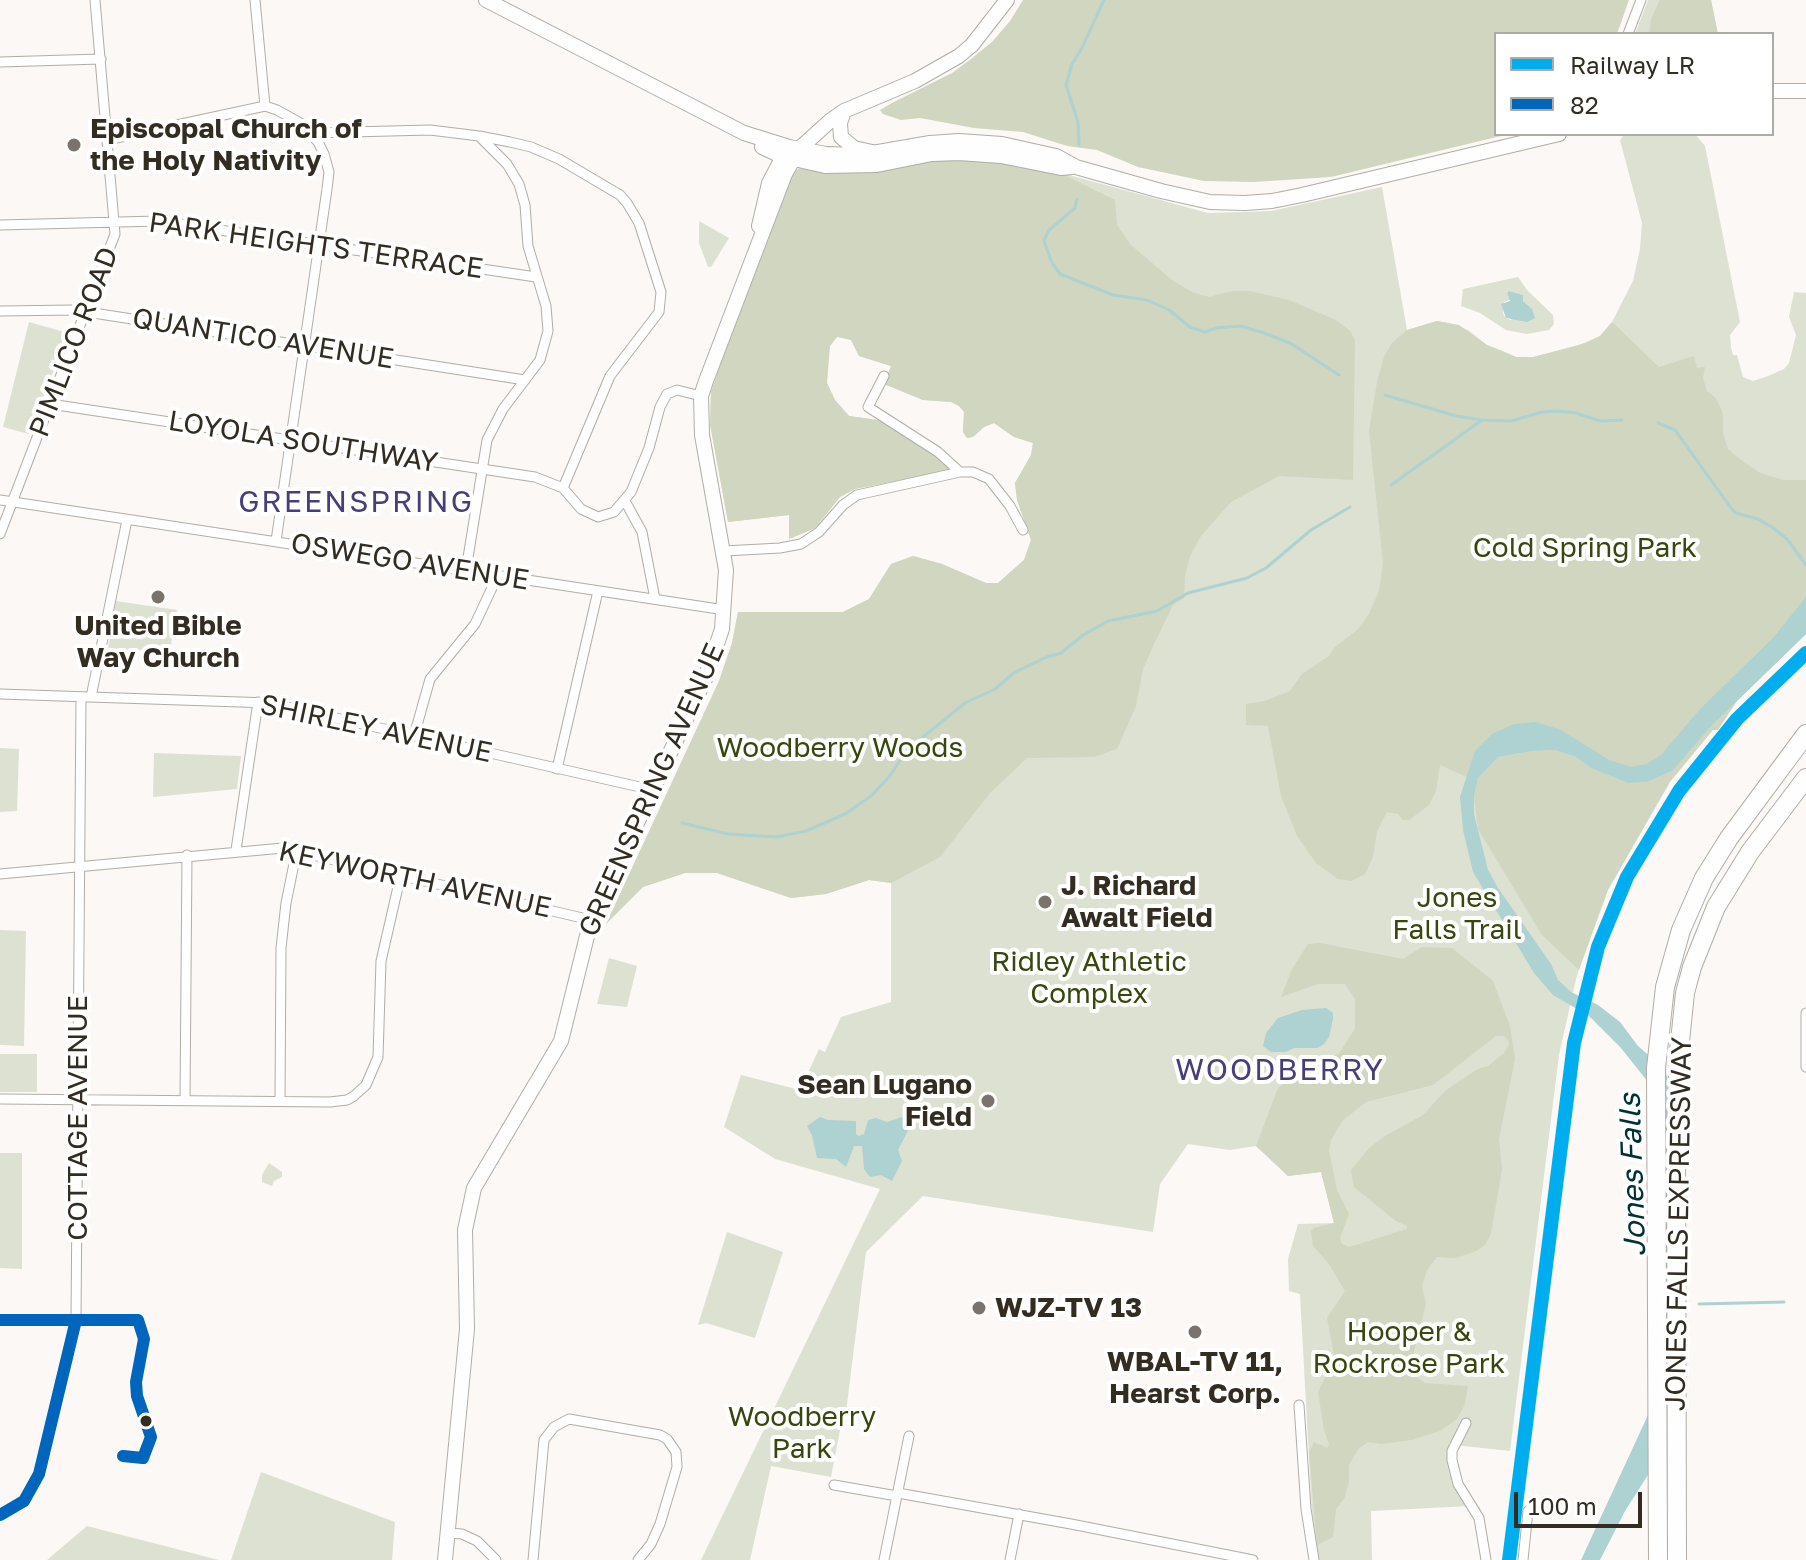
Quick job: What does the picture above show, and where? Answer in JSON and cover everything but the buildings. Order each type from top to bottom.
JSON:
[{"type":"highway","name":"JONES FALLS EXPRESSWAY","points":[[1677,1560],[1668,1501],[1656,1068],[1665,987],[1681,930],[1704,878],[1729,838],[1806,734]]},
{"type":"highway","name":"JONES FALLS EXPRESSWAY","points":[[1658,1560],[1668,1501],[1676,1127],[1685,993],[1704,932],[1735,875],[1806,778]]},
{"type":"main road","points":[[486,0],[744,133],[825,166],[852,166],[959,153],[1001,156],[1061,168],[1076,167]]},
{"type":"main road","name":"GREENSPRING AVENUE","points":[[790,153],[844,111],[947,64],[972,45],[1007,0]]},
{"type":"main road","name":"GREENSPRING AVENUE","points":[[445,1560],[467,1329],[465,1245],[470,1203],[481,1174],[544,1074],[561,1041],[591,920],[712,661],[725,610],[724,551],[702,435],[701,396],[763,235],[790,153],[806,130],[838,106],[941,58],[987,27]]},
{"type":"main road","points":[[1774,91],[1806,91]]},
{"type":"main road","points":[[844,111],[840,133],[845,144],[876,153]]},
{"type":"main road","points":[[790,153],[841,155],[876,153],[930,143],[986,142],[1021,146],[1056,156],[1076,167],[1188,198],[1245,203],[1302,195],[1551,136]]},
{"type":"street","name":"PIMLICO ROAD","points":[[0,534],[114,241],[95,0]]},
{"type":"street","points":[[255,0],[265,106]]},
{"type":"street","points":[[1629,32],[1641,0]]},
{"type":"street","points":[[0,62],[101,59]]},
{"type":"street","points":[[107,140],[265,106],[290,116],[311,133],[324,154],[329,172],[276,541]]},
{"type":"street","points":[[311,133],[430,130],[479,136],[548,153],[620,195],[639,223],[661,292],[659,312],[610,376],[563,488]]},
{"type":"street","points":[[466,570],[487,440],[495,422],[540,360],[548,331],[546,306],[528,246],[525,205],[519,184],[507,164],[479,136]]},
{"type":"street","name":"PARK HEIGHTS TERRACE","points":[[0,225],[159,221],[536,277]]},
{"type":"street","name":"QUANTICO AVENUE","points":[[0,311],[86,312],[525,380]]},
{"type":"street","points":[[884,376],[868,407],[945,456],[960,472]]},
{"type":"street","points":[[655,599],[642,532],[625,501],[649,448],[667,394],[677,390],[701,396]]},
{"type":"street","name":"LOYOLA SOUTHWAY","points":[[50,404],[546,480],[563,488],[581,509],[593,516],[609,515],[625,501]]},
{"type":"street","points":[[724,551],[801,544],[819,532],[843,505],[857,495],[960,472],[982,474],[989,479],[1003,495],[1023,530]]},
{"type":"street","name":"OSWEGO AVENUE","points":[[0,500],[725,610]]},
{"type":"street","name":"COTTAGE AVENUE","points":[[0,1515],[24,1501],[39,1474],[76,1320],[80,866],[86,697],[127,520]]},
{"type":"street","points":[[414,736],[430,679],[475,624],[498,575]]},
{"type":"street","points":[[557,769],[598,591]]},
{"type":"street","name":"SHIRLEY AVENUE","points":[[0,694],[258,702],[653,790]]},
{"type":"street","points":[[236,850],[258,702]]},
{"type":"street","name":"KEYWORTH AVENUE","points":[[0,874],[271,847],[297,849],[591,920]]},
{"type":"street","points":[[280,1101],[282,937],[297,849]]},
{"type":"street","points":[[185,1100],[187,855]]},
{"type":"street","points":[[0,1099],[339,1101],[354,1096],[366,1085],[378,1057],[381,961],[401,874]]},
{"type":"street","points":[[1806,1013],[1806,1067]]},
{"type":"street","points":[[0,1320],[138,1320]]},
{"type":"street","points":[[1299,1405],[1306,1509],[1314,1560]]},
{"type":"street","points":[[533,1560],[543,1448],[548,1432],[561,1421],[577,1419],[660,1435],[672,1445],[678,1459],[677,1467],[657,1533],[638,1560]]},
{"type":"street","points":[[1466,1423],[1452,1451],[1452,1460],[1458,1484],[1479,1518],[1486,1560]]},
{"type":"street","points":[[884,1560],[909,1436]]},
{"type":"street","points":[[834,1485],[1019,1514],[1253,1560]]},
{"type":"street","points":[[1523,1560],[1528,1511]]},
{"type":"street","points":[[1010,1560],[1019,1514]]},
{"type":"street","points":[[448,1533],[477,1541],[496,1560]]},
{"type":"green space","points":[[1023,0],[1629,0],[1618,32],[1494,32],[1494,136],[1501,136],[1331,177],[1254,182],[1204,181],[1138,167],[1097,150],[1067,146],[1023,132],[974,128],[920,118],[901,120],[880,110],[952,73],[992,42]]},
{"type":"green space","points":[[1648,0],[1711,0],[1718,32],[1636,32]]},
{"type":"green space","points":[[1660,0],[1711,0],[1718,32],[1649,32],[1651,19]]},
{"type":"green space","points":[[1623,136],[1697,136],[1705,146],[1740,322],[1730,335],[1731,348],[1733,355],[1737,355],[1743,377],[1753,381],[1784,369],[1789,363],[1796,335],[1789,317],[1794,292],[1806,293],[1806,634],[1711,726],[1681,763],[1646,815],[1615,872],[1591,932],[1576,979],[1559,1055],[1510,1451],[1454,1445],[1453,1460],[1469,1506],[1371,1511],[1372,1560],[1319,1560],[1312,1513],[1300,1294],[1289,1291],[1288,1259],[1298,1224],[1334,1223],[1321,1172],[1288,1176],[1256,1146],[1230,1150],[1188,1144],[1160,1184],[1153,1232],[923,1196],[866,1252],[845,1420],[842,1420],[831,1477],[771,1466],[750,1560],[701,1560],[880,1189],[775,1159],[724,1127],[741,1075],[800,1090],[819,1049],[825,1052],[841,1017],[891,1002],[891,883],[869,880],[826,894],[791,898],[717,873],[685,873],[643,887],[606,924],[719,681],[732,643],[738,612],[843,612],[869,599],[891,564],[913,556],[942,564],[986,583],[998,583],[1024,560],[1031,540],[1017,500],[1015,483],[1031,455],[1033,443],[1014,437],[994,423],[967,438],[963,432],[964,412],[959,406],[951,402],[923,400],[884,384],[891,366],[859,356],[851,340],[844,337],[837,337],[830,346],[827,359],[827,383],[835,400],[849,416],[878,420],[950,470],[855,489],[840,497],[815,528],[789,539],[789,515],[728,522],[710,424],[711,392],[794,172],[800,168],[1058,172],[1208,213],[1271,211],[1382,187],[1407,330],[1437,321],[1449,323],[1468,330],[1487,345],[1516,357],[1533,357],[1572,348],[1600,336],[1612,322],[1633,281],[1642,223],[1620,140]]},
{"type":"green space","name":"Woodberry Woods","points":[[923,160],[1014,163],[1058,172],[1115,200],[1117,225],[1131,245],[1172,280],[1192,292],[1209,297],[1233,291],[1250,291],[1289,300],[1336,320],[1350,331],[1355,340],[1353,480],[1279,476],[1231,502],[1201,536],[1190,556],[1184,598],[1173,605],[1154,644],[1143,669],[1136,706],[1117,749],[1094,757],[1027,758],[990,793],[940,857],[891,883],[869,880],[826,894],[791,898],[717,873],[685,873],[643,887],[606,924],[719,681],[732,643],[738,612],[843,612],[869,599],[891,564],[913,556],[942,564],[986,583],[998,583],[1024,560],[1031,540],[1017,500],[1015,483],[1031,455],[1033,443],[1014,437],[994,423],[967,438],[963,432],[964,412],[959,406],[951,402],[923,400],[884,384],[891,366],[859,356],[851,340],[837,337],[830,346],[827,383],[835,400],[849,416],[878,420],[895,427],[952,468],[950,470],[855,489],[840,497],[815,528],[789,539],[789,515],[728,522],[710,424],[711,392],[719,368],[794,172],[800,168],[858,169]]},
{"type":"green space","points":[[699,221],[729,238],[711,267],[708,267],[699,243]]},
{"type":"green space","points":[[1518,277],[1553,315],[1554,324],[1549,330],[1527,334],[1506,330],[1480,313],[1461,306],[1463,289]],"holes":[[[1507,293],[1523,295],[1523,301],[1532,309],[1510,320],[1506,318],[1503,314],[1504,302],[1510,300]]]},
{"type":"green space","name":"Cold Spring Park","points":[[1437,321],[1459,325],[1487,345],[1516,357],[1533,357],[1586,343],[1600,336],[1612,322],[1659,367],[1694,356],[1697,368],[1705,367],[1703,378],[1707,391],[1716,398],[1723,414],[1723,433],[1728,449],[1760,473],[1783,480],[1806,480],[1806,634],[1737,701],[1718,730],[1713,730],[1670,782],[1608,890],[1579,970],[1542,935],[1478,829],[1474,796],[1478,778],[1498,757],[1555,750],[1628,783],[1647,782],[1672,771],[1645,777],[1574,747],[1518,738],[1473,780],[1440,765],[1436,791],[1429,805],[1409,820],[1387,812],[1377,831],[1373,857],[1365,874],[1351,881],[1338,879],[1316,863],[1297,836],[1281,796],[1268,726],[1246,725],[1246,704],[1265,701],[1290,691],[1302,674],[1329,656],[1369,614],[1379,591],[1383,563],[1369,431],[1377,382],[1384,357],[1392,343],[1407,330]]},
{"type":"green space","points":[[29,322],[68,333],[29,434],[3,427]]},
{"type":"green space","points":[[116,601],[177,610],[170,651],[108,649]]},
{"type":"green space","points":[[0,748],[19,749],[17,811],[0,812]]},
{"type":"green space","points":[[154,753],[241,756],[237,789],[153,797]]},
{"type":"green space","points":[[0,930],[26,931],[24,1046],[0,1045]]},
{"type":"green space","name":"Hooper & Rockrose Park","points":[[1320,943],[1403,959],[1422,947],[1452,948],[1493,981],[1510,1026],[1515,1059],[1499,1139],[1502,1169],[1491,1234],[1485,1245],[1476,1251],[1456,1258],[1437,1257],[1427,1270],[1422,1286],[1426,1304],[1410,1367],[1415,1376],[1425,1383],[1468,1386],[1465,1404],[1457,1419],[1440,1431],[1411,1440],[1381,1444],[1368,1442],[1358,1449],[1349,1465],[1349,1482],[1344,1499],[1336,1509],[1333,1537],[1317,1545],[1309,1452],[1314,1442],[1327,1448],[1329,1444],[1318,1392],[1334,1354],[1327,1318],[1345,1291],[1329,1264],[1313,1246],[1311,1231],[1334,1223],[1321,1172],[1288,1176],[1256,1146],[1278,1088],[1314,1060],[1339,1054],[1355,1028],[1355,999],[1345,984],[1318,984],[1281,997],[1292,969],[1308,944]],"holes":[[[1496,1036],[1504,1036],[1509,1045],[1504,1053],[1446,1090],[1423,1115],[1369,1148],[1351,1170],[1354,1187],[1407,1229],[1349,1247],[1342,1244],[1340,1238],[1349,1214],[1337,1190],[1329,1150],[1342,1121],[1366,1102],[1433,1085]]]},
{"type":"green space","points":[[609,958],[637,966],[627,1007],[597,1004]]},
{"type":"green space","points":[[0,1054],[37,1054],[37,1092],[0,1092]]},
{"type":"green space","points":[[0,1153],[22,1153],[22,1269],[0,1268]]},
{"type":"green space","points":[[269,1163],[282,1172],[282,1177],[272,1186],[262,1182],[262,1175]]},
{"type":"green space","points":[[727,1232],[783,1252],[755,1338],[706,1323],[698,1325]]},
{"type":"green space","points":[[261,1472],[395,1522],[392,1560],[231,1560]]},
{"type":"green space","points":[[87,1526],[219,1560],[47,1560]]},
{"type":"water","points":[[1509,291],[1523,295],[1523,301],[1532,309],[1535,318],[1527,322],[1506,318],[1501,304],[1510,301]]},
{"type":"water","points":[[1806,597],[1806,634],[1711,726],[1672,771],[1647,782],[1628,783],[1555,750],[1498,757],[1478,778],[1474,814],[1488,870],[1498,888],[1551,964],[1558,980],[1571,992],[1598,1005],[1620,1022],[1638,1046],[1660,1065],[1670,1089],[1671,1431],[1600,1560],[1581,1560],[1654,1402],[1652,1087],[1621,1048],[1589,1016],[1553,995],[1534,973],[1473,872],[1463,830],[1460,797],[1475,751],[1492,734],[1514,724],[1536,722],[1561,730],[1609,760],[1631,767],[1646,764],[1661,755],[1701,708],[1773,638]]},
{"type":"water","points":[[1326,1008],[1333,1013],[1333,1019],[1324,1044],[1317,1048],[1294,1048],[1286,1052],[1271,1052],[1263,1046],[1266,1033],[1278,1018],[1302,1010]]},
{"type":"water","points":[[820,1117],[856,1121],[856,1134],[859,1136],[864,1134],[868,1120],[876,1118],[887,1122],[902,1117],[912,1123],[898,1150],[902,1161],[892,1181],[881,1175],[870,1177],[864,1169],[862,1146],[854,1146],[846,1167],[836,1159],[817,1158],[807,1126]]},
{"type":"waterway","points":[[1079,145],[1078,122],[1066,85],[1072,64],[1104,0]]},
{"type":"waterway","points":[[1077,199],[1075,208],[1048,231],[1044,241],[1060,274],[1113,295],[1147,300],[1169,310],[1190,327],[1205,332],[1241,326],[1264,333],[1290,343],[1339,375]]},
{"type":"waterway","points":[[1385,395],[1456,416],[1482,420],[1511,421],[1558,411],[1600,421],[1622,420]]},
{"type":"waterway","points":[[1391,485],[1482,420]]},
{"type":"waterway","points":[[1658,423],[1675,430],[1736,513],[1772,527],[1787,539],[1806,565]]},
{"type":"waterway","points":[[682,823],[728,834],[776,837],[806,831],[845,814],[871,796],[889,777],[907,750],[965,703],[995,689],[1015,672],[1061,653],[1083,635],[1108,621],[1157,611],[1188,593],[1247,578],[1266,568],[1311,530],[1350,507]]},
{"type":"waterway","points":[[1699,1304],[1784,1302]]},
{"type":"rail line","name":"LR","points":[[1509,1560],[1574,1043],[1598,947],[1627,877],[1679,791],[1737,719],[1806,653]]},
{"type":"transit line","name":"82","points":[[0,1320],[138,1320]]},
{"type":"transit line","name":"82","points":[[0,1515],[24,1501],[39,1474],[76,1320]]},
{"type":"transit line","name":"82","points":[[123,1456],[143,1458],[151,1437],[137,1396],[136,1382],[144,1339],[138,1320]]},
{"type":"place","name":"Episcopal Church of the Holy Nativity","points":[[74,145]]},
{"type":"place","name":"United Bible Way Church","points":[[158,597]]},
{"type":"place","name":"J. Richard Awalt Field","points":[[1045,902]]},
{"type":"place","name":"Sean Lugano Field","points":[[988,1101]]},
{"type":"place","name":"WJZ-TV 13","points":[[979,1308]]},
{"type":"place","name":"WBAL-TV 11, Hearst Corp.","points":[[1195,1332]]},
{"type":"district","name":"GREENSPRING","points":[[356,502]]},
{"type":"district","name":"WOODBERRY","points":[[1280,1070]]},
{"type":"park label","name":"Jones Falls Trail","points":[[1457,914]]},
{"type":"park label","name":"Ridley Athletic Complex","points":[[1089,978]]},
{"type":"park label","name":"Woodberry Park","points":[[802,1433]]},
{"type":"water label","name":"Jones Falls","points":[[1633,1175]]}]
